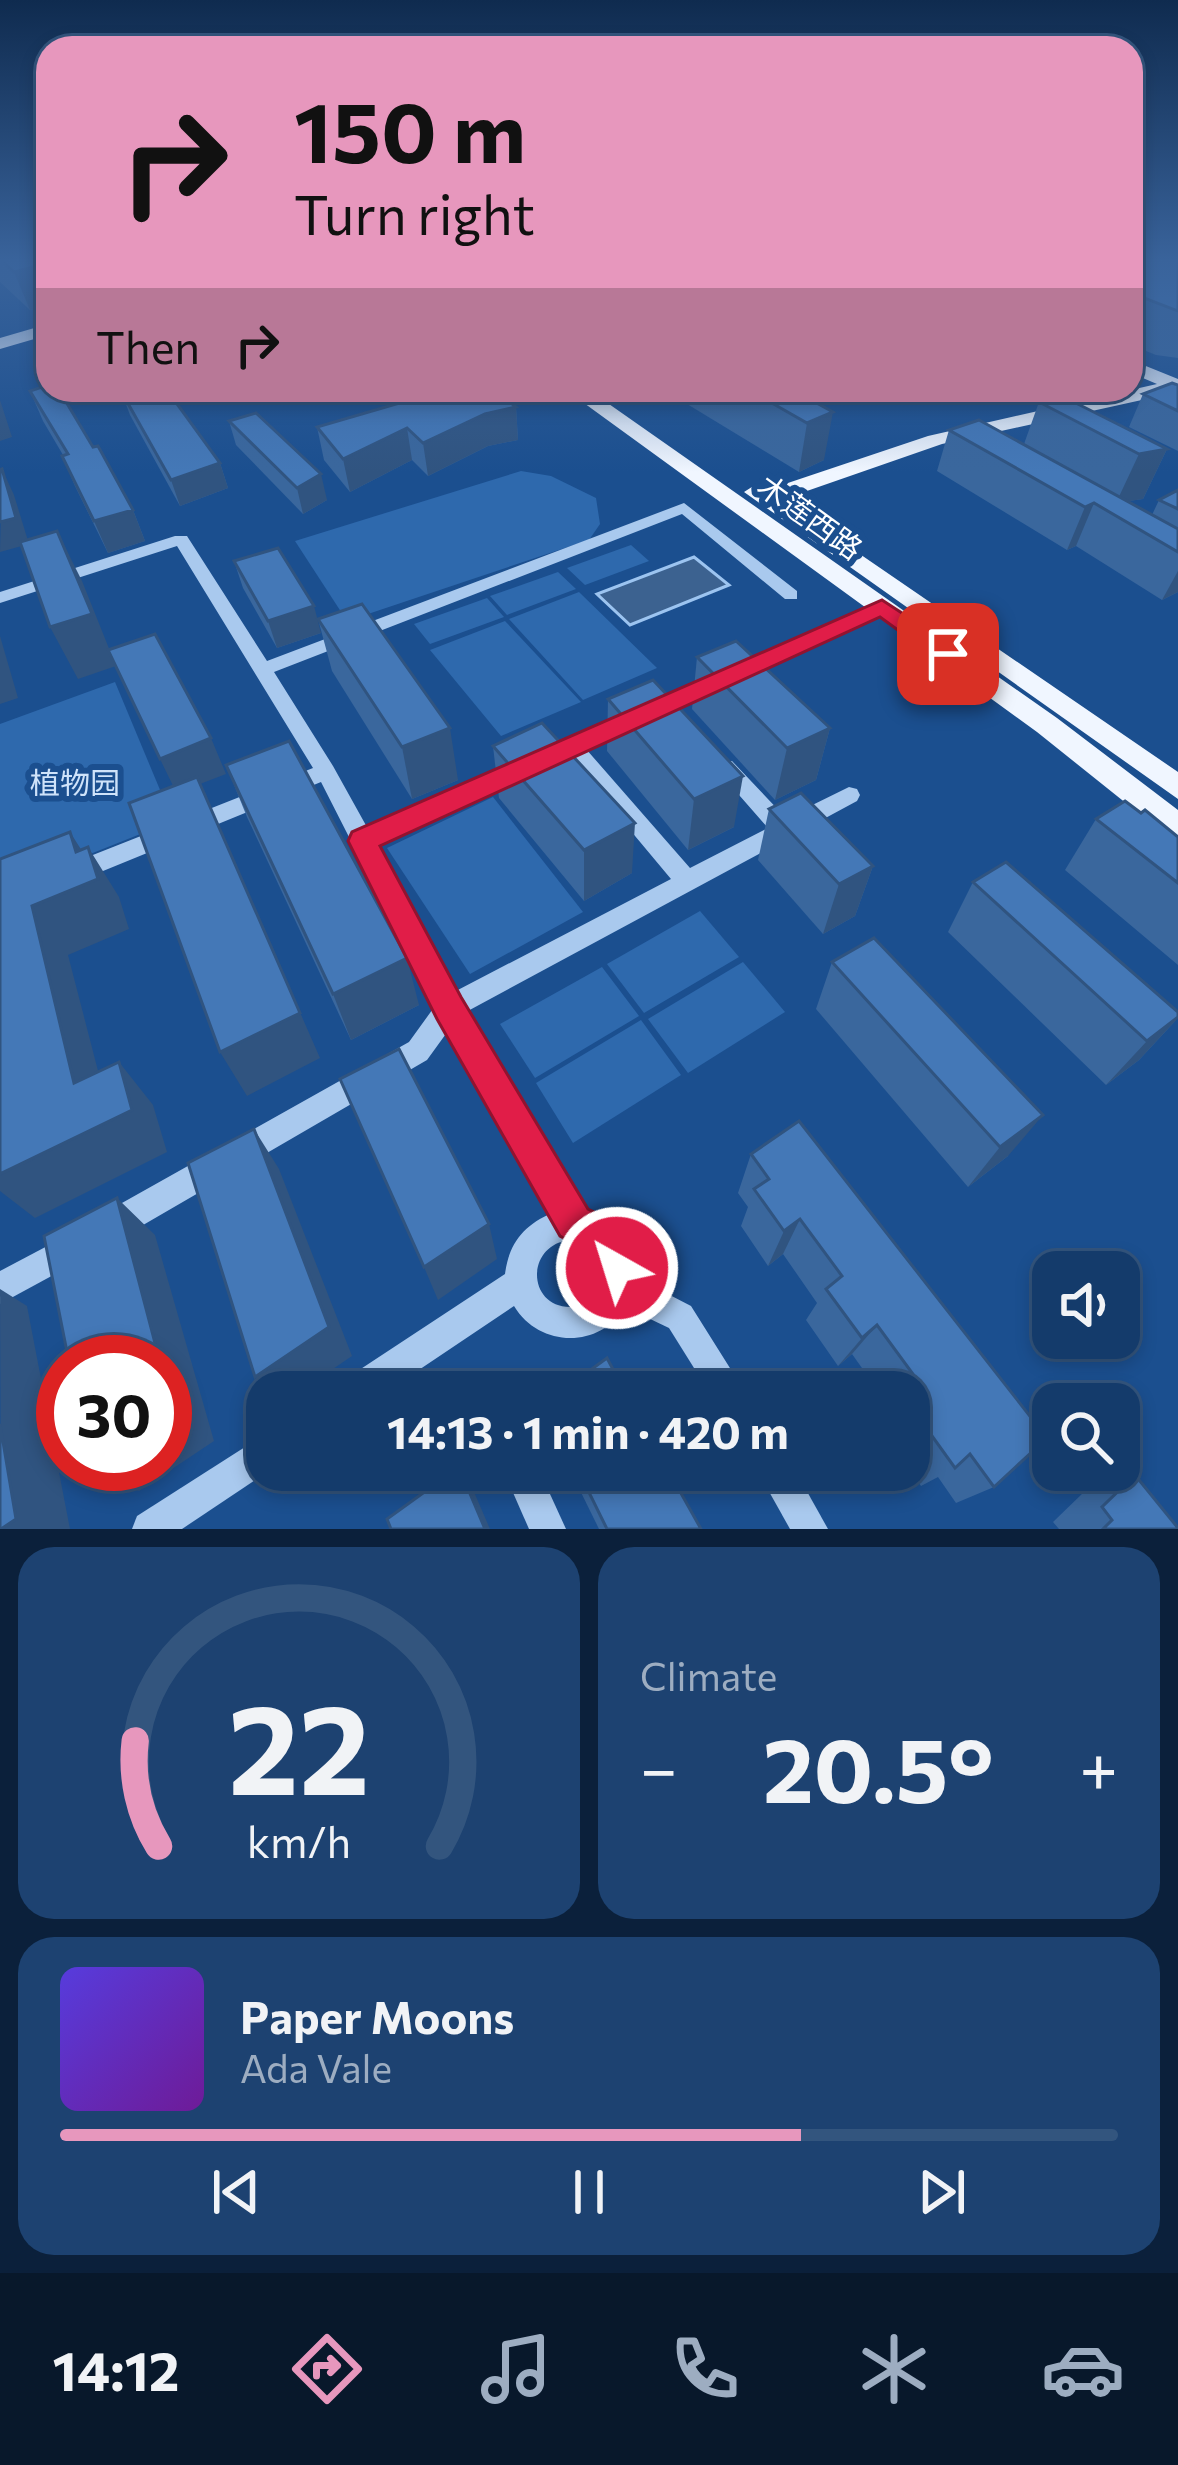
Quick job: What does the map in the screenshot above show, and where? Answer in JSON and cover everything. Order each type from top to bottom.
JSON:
[{"type":"main road","points":[[0,344],[36,330]]},
{"type":"main road","points":[[1143,372],[1175,389]]},
{"type":"main road","points":[[1143,380],[1175,389]]},
{"type":"main road","points":[[1143,396],[1175,389]]},
{"type":"main road","name":"木莲西路","points":[[593,402],[1047,724],[1178,827]]},
{"type":"main road","name":"木莲西路","points":[[625,402],[1178,788]]},
{"type":"main road","points":[[767,500],[939,444],[1119,402]]},
{"type":"street","points":[[261,670],[684,508],[791,596]]},
{"type":"street","points":[[0,598],[181,539],[326,771],[449,1008],[574,1222],[603,1237],[613,1252],[616,1285],[599,1314],[569,1326],[539,1313],[523,1281],[524,1262],[542,1232],[574,1222]]},
{"type":"street","points":[[363,841],[572,747],[676,711],[882,608]]},
{"type":"street","points":[[572,747],[687,881]]},
{"type":"street","points":[[711,751],[783,830]]},
{"type":"street","points":[[44,885],[326,771]]},
{"type":"street","points":[[0,1288],[418,1051],[449,1008],[849,795]]},
{"type":"street","points":[[388,1371],[523,1281]]},
{"type":"street","points":[[616,1285],[680,1317],[715,1371]]},
{"type":"street","points":[[150,1529],[246,1465]]},
{"type":"street","points":[[530,1491],[548,1529]]},
{"type":"street","points":[[787,1491],[810,1529]]},
{"type":"green space","points":[[521,471],[551,476],[596,498],[600,524],[589,540],[347,621],[295,541]]},
{"type":"green space","points":[[631,545],[649,561],[585,585],[567,568]]},
{"type":"green space","points":[[558,572],[576,589],[507,615],[490,596]]},
{"type":"green space","points":[[579,592],[657,668],[583,700],[509,619]]},
{"type":"green space","points":[[487,598],[504,617],[430,644],[414,624]]},
{"type":"green space","points":[[505,621],[581,702],[501,736],[430,650]]},
{"type":"green space","name":"植物园","points":[[115,682],[173,821],[0,890],[0,724]]},
{"type":"green space","points":[[493,797],[583,912],[470,974],[387,848]]},
{"type":"green space","points":[[700,911],[739,957],[644,1013],[607,964]]},
{"type":"green space","points":[[743,962],[785,1012],[688,1073],[648,1019]]},
{"type":"green space","points":[[602,967],[639,1016],[535,1078],[500,1024]]},
{"type":"green space","points":[[641,1020],[681,1075],[573,1143],[536,1083]]},
{"type":"shaded area","points":[[694,557],[729,585],[630,625],[597,594]]},
{"type":"building","points":[[1178,385],[1178,411],[1143,394]]},
{"type":"building","points":[[37,402],[66,402],[93,447],[98,446],[133,510],[94,521],[62,456],[68,454]]},
{"type":"building","points":[[127,402],[176,402],[220,463],[171,480]]},
{"type":"building","points":[[403,402],[510,402],[516,407],[485,414],[423,443],[407,428],[343,459],[317,427]]},
{"type":"building","points":[[770,402],[815,402],[833,412],[807,423]]},
{"type":"building","points":[[1039,402],[1074,402],[1167,449],[1139,454]]},
{"type":"building","points":[[256,413],[321,474],[297,488],[229,421]]},
{"type":"building","points":[[979,420],[1178,529],[1178,552],[1094,503],[1085,507],[949,430]]},
{"type":"building","points":[[0,470],[16,518],[0,522]]},
{"type":"building","points":[[1178,490],[1178,509],[1159,500]]},
{"type":"building","points":[[57,531],[92,614],[50,627],[20,542]]},
{"type":"building","points":[[278,548],[314,606],[268,621],[234,561]]},
{"type":"building","points":[[362,604],[450,728],[402,747],[318,619]]},
{"type":"building","points":[[155,634],[211,738],[160,759],[108,650]]},
{"type":"building","points":[[736,641],[830,728],[787,748],[697,657]]},
{"type":"building","points":[[653,680],[743,776],[694,799],[608,699]]},
{"type":"building","points":[[542,723],[635,823],[584,850],[493,746]]},
{"type":"building","points":[[289,741],[407,958],[333,994],[226,765]]},
{"type":"building","points":[[197,777],[300,1013],[220,1052],[129,803]]},
{"type":"building","points":[[801,793],[873,866],[839,884],[769,809]]},
{"type":"building","points":[[1125,801],[1141,813],[1145,810],[1178,837],[1178,883],[1096,819]]},
{"type":"building","points":[[70,832],[76,852],[88,847],[98,879],[32,906],[74,1083],[119,1062],[132,1110],[0,1174],[0,859]]},
{"type":"building","points":[[1006,862],[1178,1012],[1178,1017],[1147,1041],[973,882]]},
{"type":"building","points":[[874,938],[1043,1115],[1000,1147],[832,962]]},
{"type":"building","points":[[399,1049],[489,1224],[424,1267],[340,1079]]},
{"type":"building","points":[[799,1121],[1032,1419],[1032,1452],[994,1487],[970,1454],[955,1468],[930,1433],[930,1371],[911,1371],[877,1325],[862,1338],[826,1289],[842,1276],[800,1219],[784,1231],[754,1189],[769,1179],[751,1154]]},
{"type":"building","points":[[254,1129],[329,1327],[264,1371],[253,1371],[188,1163]]},
{"type":"building","points":[[117,1198],[153,1335],[64,1335],[44,1236]]},
{"type":"building","points":[[607,1358],[614,1371],[589,1371]]},
{"type":"building","points":[[0,1424],[16,1519],[1,1529],[0,1529]]},
{"type":"building","points":[[1140,1481],[1178,1529],[1103,1529],[1112,1520],[1102,1507],[1118,1491],[1140,1491]]},
{"type":"building","points":[[426,1491],[469,1491],[485,1529],[391,1529],[387,1519]]},
{"type":"building","points":[[588,1491],[680,1491],[701,1529],[607,1529]]},
{"type":"route","points":[[617,1268],[603,1237],[574,1222],[449,1008],[363,841],[882,608],[948,654]]}]
